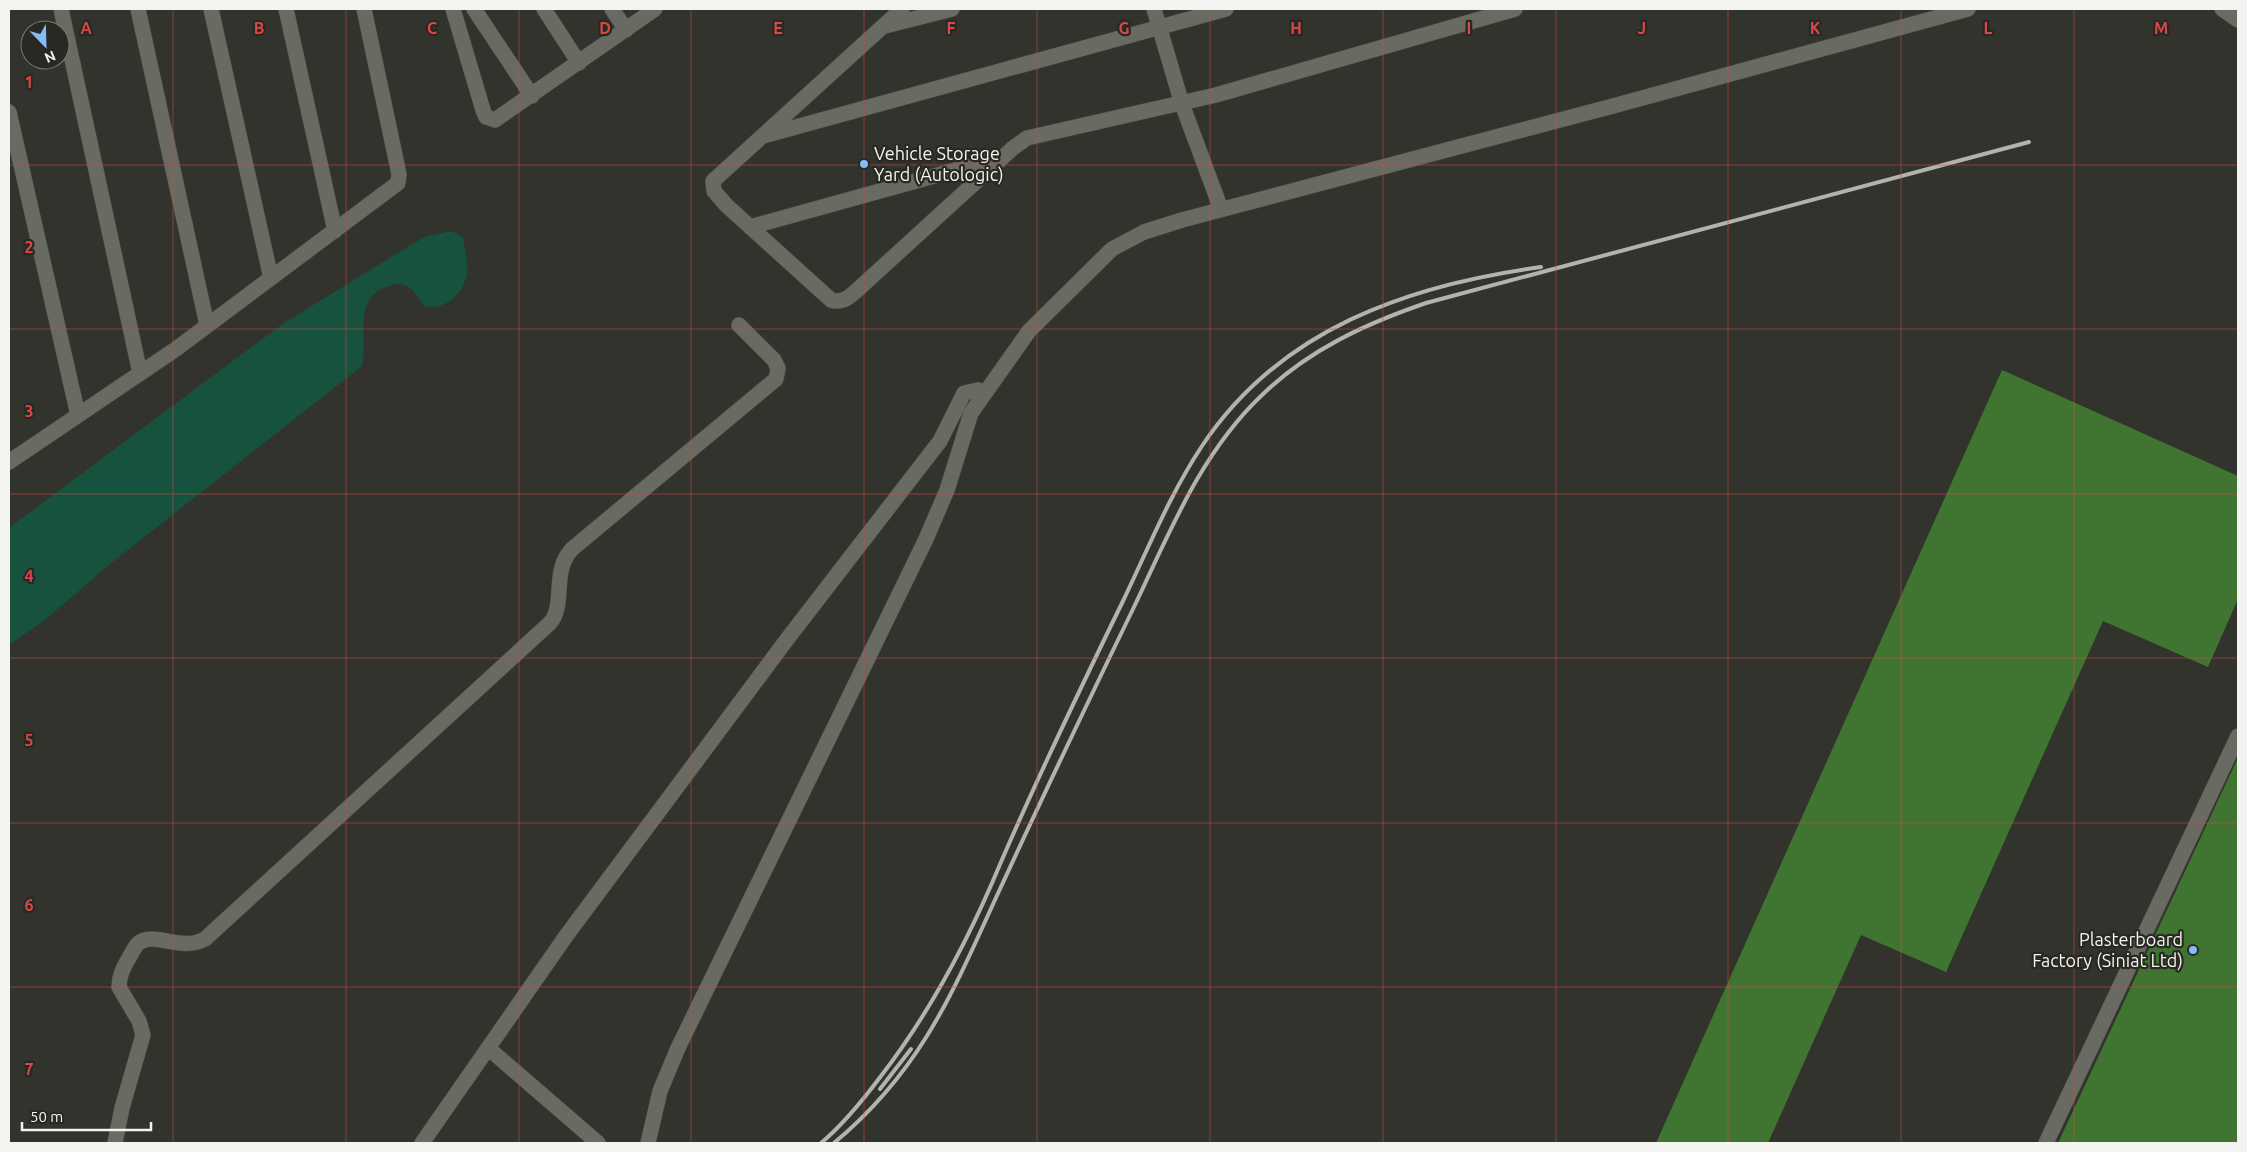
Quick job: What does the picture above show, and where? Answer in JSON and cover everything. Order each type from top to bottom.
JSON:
[{"type":"street","points":[[61,9],[140,373]]},
{"type":"street","points":[[138,9],[207,325]]},
{"type":"street","points":[[211,9],[271,278]]},
{"type":"street","points":[[286,9],[335,231]]},
{"type":"street","points":[[10,456],[78,415],[140,373],[392,189],[400,179],[364,9]]},
{"type":"street","points":[[453,9],[486,117],[495,120],[501,118],[655,9]]},
{"type":"street","points":[[474,9],[532,96]]},
{"type":"street","points":[[544,9],[579,63]]},
{"type":"street","points":[[612,9],[626,30]]},
{"type":"street","points":[[902,9],[716,176],[712,187],[720,198],[750,227],[831,300],[841,301],[854,292],[1020,142],[1035,135],[1182,104],[1515,9]]},
{"type":"street","points":[[881,27],[952,9]]},
{"type":"street","points":[[1154,9],[1182,104],[1221,209]]},
{"type":"street","points":[[760,136],[1226,9]]},
{"type":"street","points":[[648,1143],[660,1091],[685,1033],[926,539],[947,490],[965,426],[984,393],[1029,331],[1105,254],[1122,242],[1144,232],[1221,209],[1613,106],[1968,9]]},
{"type":"street","points":[[2222,9],[2238,20]]},
{"type":"street","points":[[9,112],[78,415]]},
{"type":"street","points":[[750,227],[1003,157]]},
{"type":"street","points":[[116,1143],[122,1108],[143,1035],[139,1021],[119,987],[122,970],[136,945],[140,942],[156,940],[191,945],[205,939],[550,623],[556,613],[562,563],[576,544],[776,379],[778,368],[774,360],[739,325]]},
{"type":"street","points":[[422,1143],[566,936],[788,638],[940,441],[964,393],[978,390],[984,393]]},
{"type":"street","points":[[2046,1143],[2238,736]]},
{"type":"street","points":[[488,1048],[598,1143]]},
{"type":"shaded area","points":[[451,231],[463,237],[466,255],[467,273],[458,294],[446,303],[432,307],[424,306],[406,285],[395,284],[377,291],[370,299],[366,309],[362,366],[110,564],[45,620],[9,645],[9,528],[284,323],[414,243],[427,236]]},
{"type":"building","points":[[2002,370],[2238,476],[2238,599],[2208,667],[2103,621],[1946,972],[1861,935],[1768,1143],[1656,1143]]},
{"type":"building","name":"Plasterboard Factory (Siniat Ltd)","points":[[2238,757],[2238,1143],[2058,1143],[2236,762]]},
{"type":"railway","points":[[834,1143],[863,1117],[888,1089],[910,1062],[929,1033],[962,971],[1063,755],[1188,496],[1220,443],[1239,419],[1279,380],[1298,365],[1338,340],[1381,320],[1426,303],[2029,142]]},
{"type":"railway","points":[[821,1143],[838,1128],[867,1094],[917,1026],[933,1000],[976,919],[1045,763],[1170,502],[1190,464],[1234,405],[1269,371],[1308,343],[1351,319],[1396,301],[1443,286],[1491,275],[1541,267]]},
{"type":"railway","points":[[880,1089],[911,1049]]},
{"type":"place","name":"Vehicle Storage Yard (Autologic)","points":[[864,164]]},
{"type":"place","name":"Plasterboard Factory (Siniat Ltd)","points":[[2193,950]]}]
